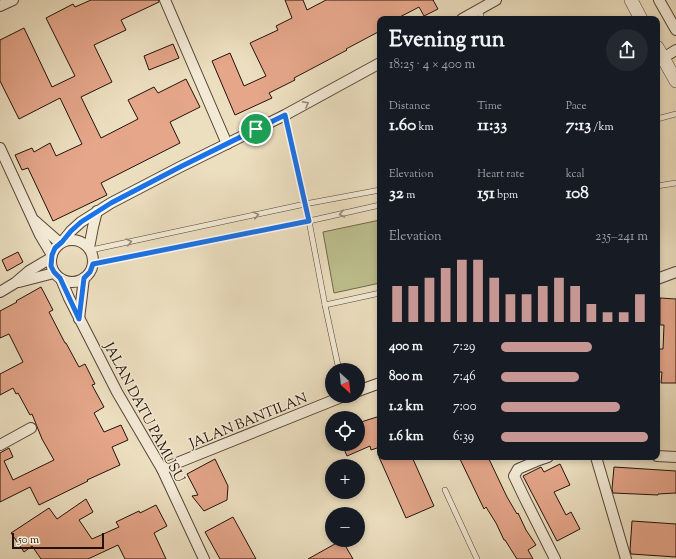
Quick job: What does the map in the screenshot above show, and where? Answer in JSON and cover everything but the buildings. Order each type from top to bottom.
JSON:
[{"type":"street","points":[[0,6],[13,0]]},
{"type":"street","points":[[165,0],[227,144]]},
{"type":"street","points":[[480,14],[496,0]]},
{"type":"street","points":[[631,0],[639,16]]},
{"type":"street","points":[[659,0],[676,30]]},
{"type":"street","points":[[676,50],[660,52],[676,81]]},
{"type":"street","points":[[97,212],[90,249],[93,257],[93,264],[90,272],[84,278],[68,282],[57,276],[51,266],[51,257],[55,248],[81,222],[97,212],[118,199],[285,115],[377,66]]},
{"type":"street","points":[[0,148],[51,257]]},
{"type":"street","points":[[33,220],[61,242]]},
{"type":"street","points":[[61,242],[72,239],[81,242],[90,249]]},
{"type":"street","points":[[0,292],[51,257]]},
{"type":"street","points":[[660,278],[676,272]]},
{"type":"street","points":[[15,283],[57,276]]},
{"type":"street","name":"JALAN DATU PAMUSU","points":[[57,276],[117,392],[162,469],[204,559]]},
{"type":"street","points":[[79,319],[84,278]]},
{"type":"street","points":[[365,388],[377,384]]},
{"type":"street","name":"JALAN BANTILAN","points":[[162,469],[327,403]]},
{"type":"street","points":[[0,445],[31,428]]},
{"type":"street","points":[[660,456],[676,457]]},
{"type":"street","points":[[539,460],[518,469],[514,476],[555,559]]},
{"type":"street","points":[[597,460],[626,558]]},
{"type":"lane","points":[[660,118],[676,114]]},
{"type":"lane","points":[[285,115],[309,221],[337,363]]},
{"type":"lane","points":[[660,186],[676,183]]},
{"type":"lane","points":[[90,249],[377,191]]},
{"type":"lane","points":[[93,264],[309,221],[377,206]]},
{"type":"lane","points":[[325,305],[377,294]]},
{"type":"lane","points":[[445,490],[478,559]]},
{"type":"green space","points":[[377,221],[377,284],[334,293],[323,232]]},
{"type":"route","points":[[285,115],[309,221],[93,264],[90,272],[84,278],[79,319],[60,278],[51,266],[51,258],[55,248],[81,222],[111,203],[256,129],[285,115]]}]
